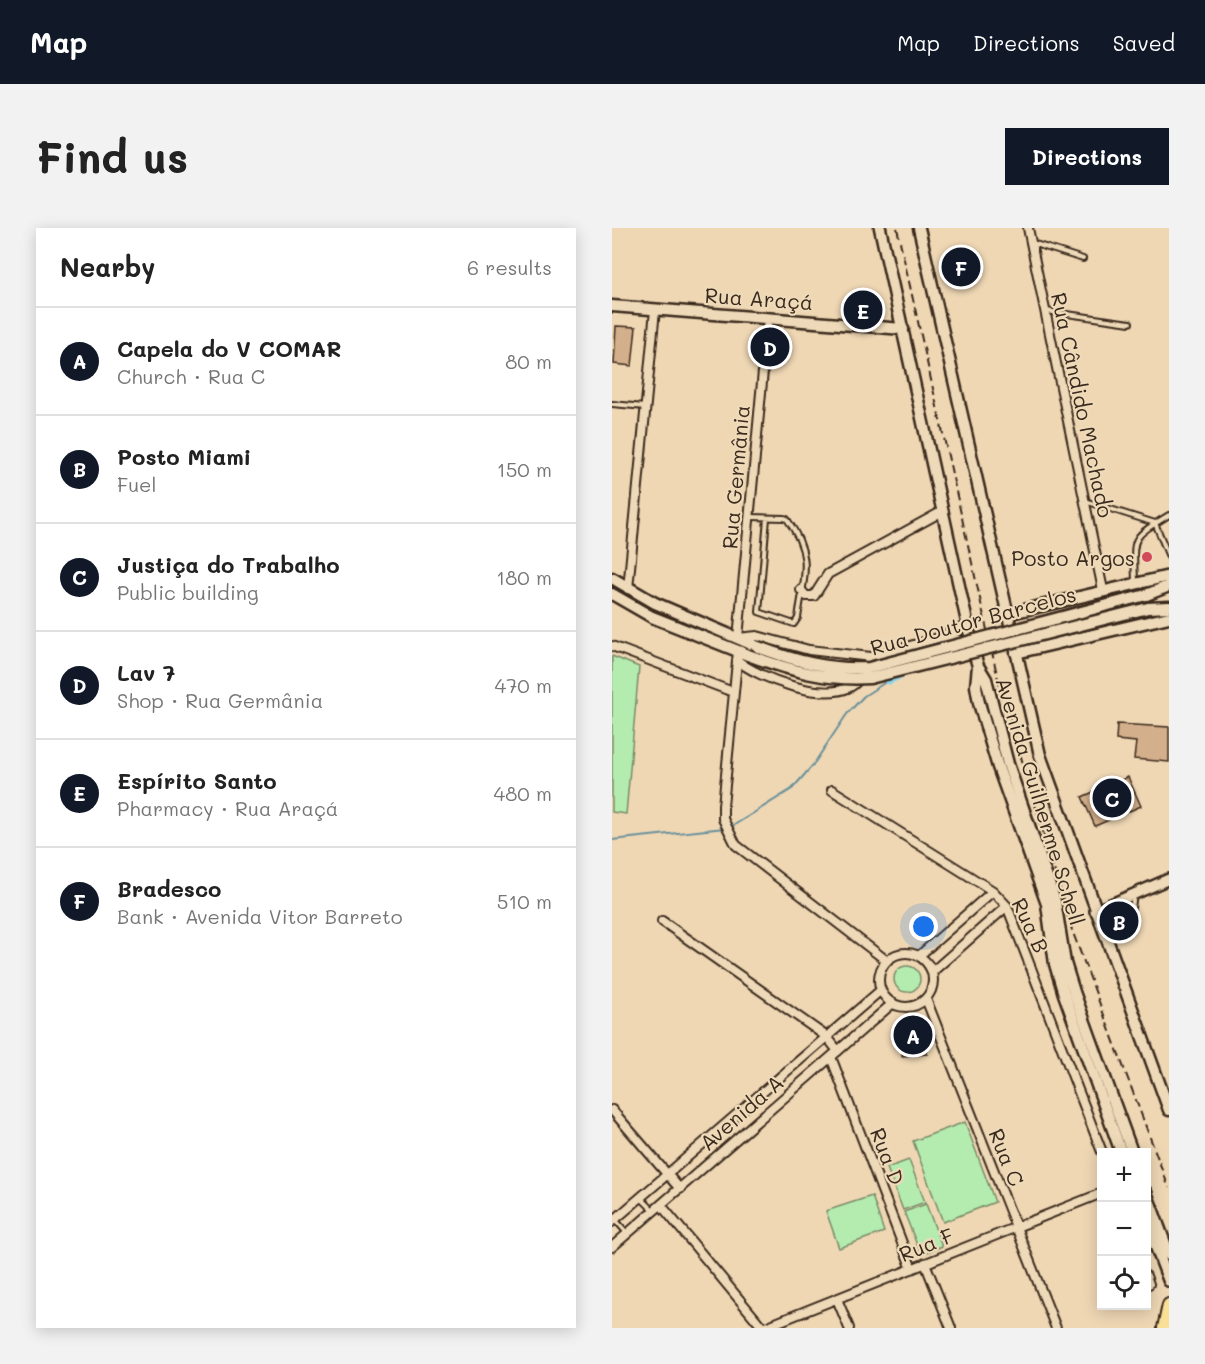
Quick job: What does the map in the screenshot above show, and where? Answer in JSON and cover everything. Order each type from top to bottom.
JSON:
[{"type":"main road","name":"Avenida Guilherme Schell","points":[[880,228],[978,666],[977,694],[989,717],[998,767],[1047,904],[1055,964],[1064,994],[1122,1144]]},
{"type":"main road","points":[[919,228],[1040,755],[1169,1110]]},
{"type":"main road","name":"Rua Araçá","points":[[612,306],[903,329]]},
{"type":"main road","points":[[1007,614],[1169,576]]},
{"type":"main road","name":"Rua Doutor Barcelos","points":[[612,579],[628,589],[758,647],[814,665],[843,670],[869,668],[1146,595],[1169,586]]},
{"type":"main road","name":"Rua Doutor Barcelos","points":[[612,594],[652,617],[741,655],[801,673],[846,680],[870,678],[1148,608],[1169,607]]},
{"type":"main road","points":[[1016,654],[1169,617]]},
{"type":"main road","points":[[945,636],[972,645]]},
{"type":"main road","points":[[1150,1202],[1169,1254]]},
{"type":"main road","points":[[1151,1234],[1169,1281]]},
{"type":"main road","points":[[1164,1328],[1169,1305]]},
{"type":"street","name":"Rua Cândido Machado","points":[[1028,228],[1103,590]]},
{"type":"street","points":[[628,589],[655,310]]},
{"type":"street","name":"Rua Germânia","points":[[738,638],[768,318]]},
{"type":"street","points":[[801,590],[810,598],[814,596],[828,574],[943,511]]},
{"type":"street","points":[[738,638],[757,636],[809,651],[871,657],[945,636],[967,625]]},
{"type":"street","points":[[612,646],[733,692]]},
{"type":"street","points":[[871,657],[861,678],[852,686],[824,690],[806,689],[766,677],[741,655],[733,692],[723,819],[735,841],[887,961]]},
{"type":"street","name":"Rua B","points":[[832,790],[993,891],[1007,906],[1100,1148]]},
{"type":"street","points":[[1095,911],[1169,879]]},
{"type":"street","points":[[920,955],[932,972],[933,986],[926,999],[910,1006],[893,1003],[881,990],[880,974],[887,961],[900,953],[920,955],[993,891]]},
{"type":"street","points":[[932,972],[1007,906]]},
{"type":"street","points":[[662,921],[827,1037],[838,1051]]},
{"type":"street","name":"Avenida A","points":[[613,1219],[881,990]]},
{"type":"street","name":"Rua C","points":[[926,999],[1056,1328]]},
{"type":"street","name":"Avenida A","points":[[612,1247],[893,1003]]},
{"type":"street","name":"Rua D","points":[[831,1057],[912,1269]]},
{"type":"street","points":[[612,1110],[680,1189]]},
{"type":"street","name":"Rua F","points":[[763,1328],[1097,1195]]},
{"type":"street","points":[[661,1205],[763,1328]]},
{"type":"street","points":[[925,1263],[951,1328]]},
{"type":"street","points":[[837,1299],[849,1328]]},
{"type":"lane","points":[[1032,243],[1083,259]]},
{"type":"lane","points":[[1046,311],[1130,323]]},
{"type":"lane","points":[[612,404],[645,407]]},
{"type":"lane","points":[[1085,500],[1155,523],[1169,557]]},
{"type":"lane","points":[[1135,583],[1134,543],[1137,537],[1169,515]]},
{"type":"lane","points":[[749,517],[787,519],[804,547],[806,558],[798,618],[794,624],[759,612],[767,518]]},
{"type":"lane","points":[[1103,933],[1131,914],[1134,894]]},
{"type":"lane","points":[[641,1197],[654,1211]]},
{"type":"lane","points":[[613,1219],[627,1234]]},
{"type":"green space","points":[[612,656],[639,667],[626,814],[612,812]]},
{"type":"green space","points":[[907,966],[916,970],[920,979],[916,988],[907,992],[898,988],[894,979],[898,970]]},
{"type":"green space","points":[[965,1122],[995,1202],[943,1222],[913,1141]]},
{"type":"green space","points":[[909,1160],[925,1202],[903,1210],[887,1168]]},
{"type":"green space","points":[[872,1196],[884,1232],[839,1248],[826,1211]]},
{"type":"green space","points":[[926,1204],[942,1246],[921,1255],[904,1212]]},
{"type":"building","points":[[616,326],[636,327],[632,366],[614,364]]},
{"type":"building","points":[[1117,724],[1169,727],[1169,762],[1134,759],[1136,742],[1116,740]]},
{"type":"building","points":[[1128,777],[1141,806],[1095,826],[1082,797]]},
{"type":"building","points":[[918,1024],[918,1028],[922,1028],[923,1041],[926,1041],[927,1054],[902,1056],[905,1025]]},
{"type":"waterway","points":[[889,680],[904,672]]},
{"type":"waterway","points":[[731,827],[792,789],[813,765],[847,714],[864,696],[889,680]]},
{"type":"waterway","points":[[612,840],[725,828]]},
{"type":"railway","points":[[897,228],[998,679],[1072,930],[1169,1188]]},
{"type":"place","name":"Bradesco","points":[[961,267]]},
{"type":"place","name":"Espírito Santo","points":[[863,310]]},
{"type":"place","name":"Lav 7","points":[[770,347]]},
{"type":"place","name":"Posto Argos","points":[[1147,557]]},
{"type":"place","name":"Justiça do Trabalho","points":[[1112,798]]},
{"type":"place","name":"Posto Miami","points":[[1119,921]]},
{"type":"place","name":"Capela do V COMAR","points":[[913,1035]]}]
